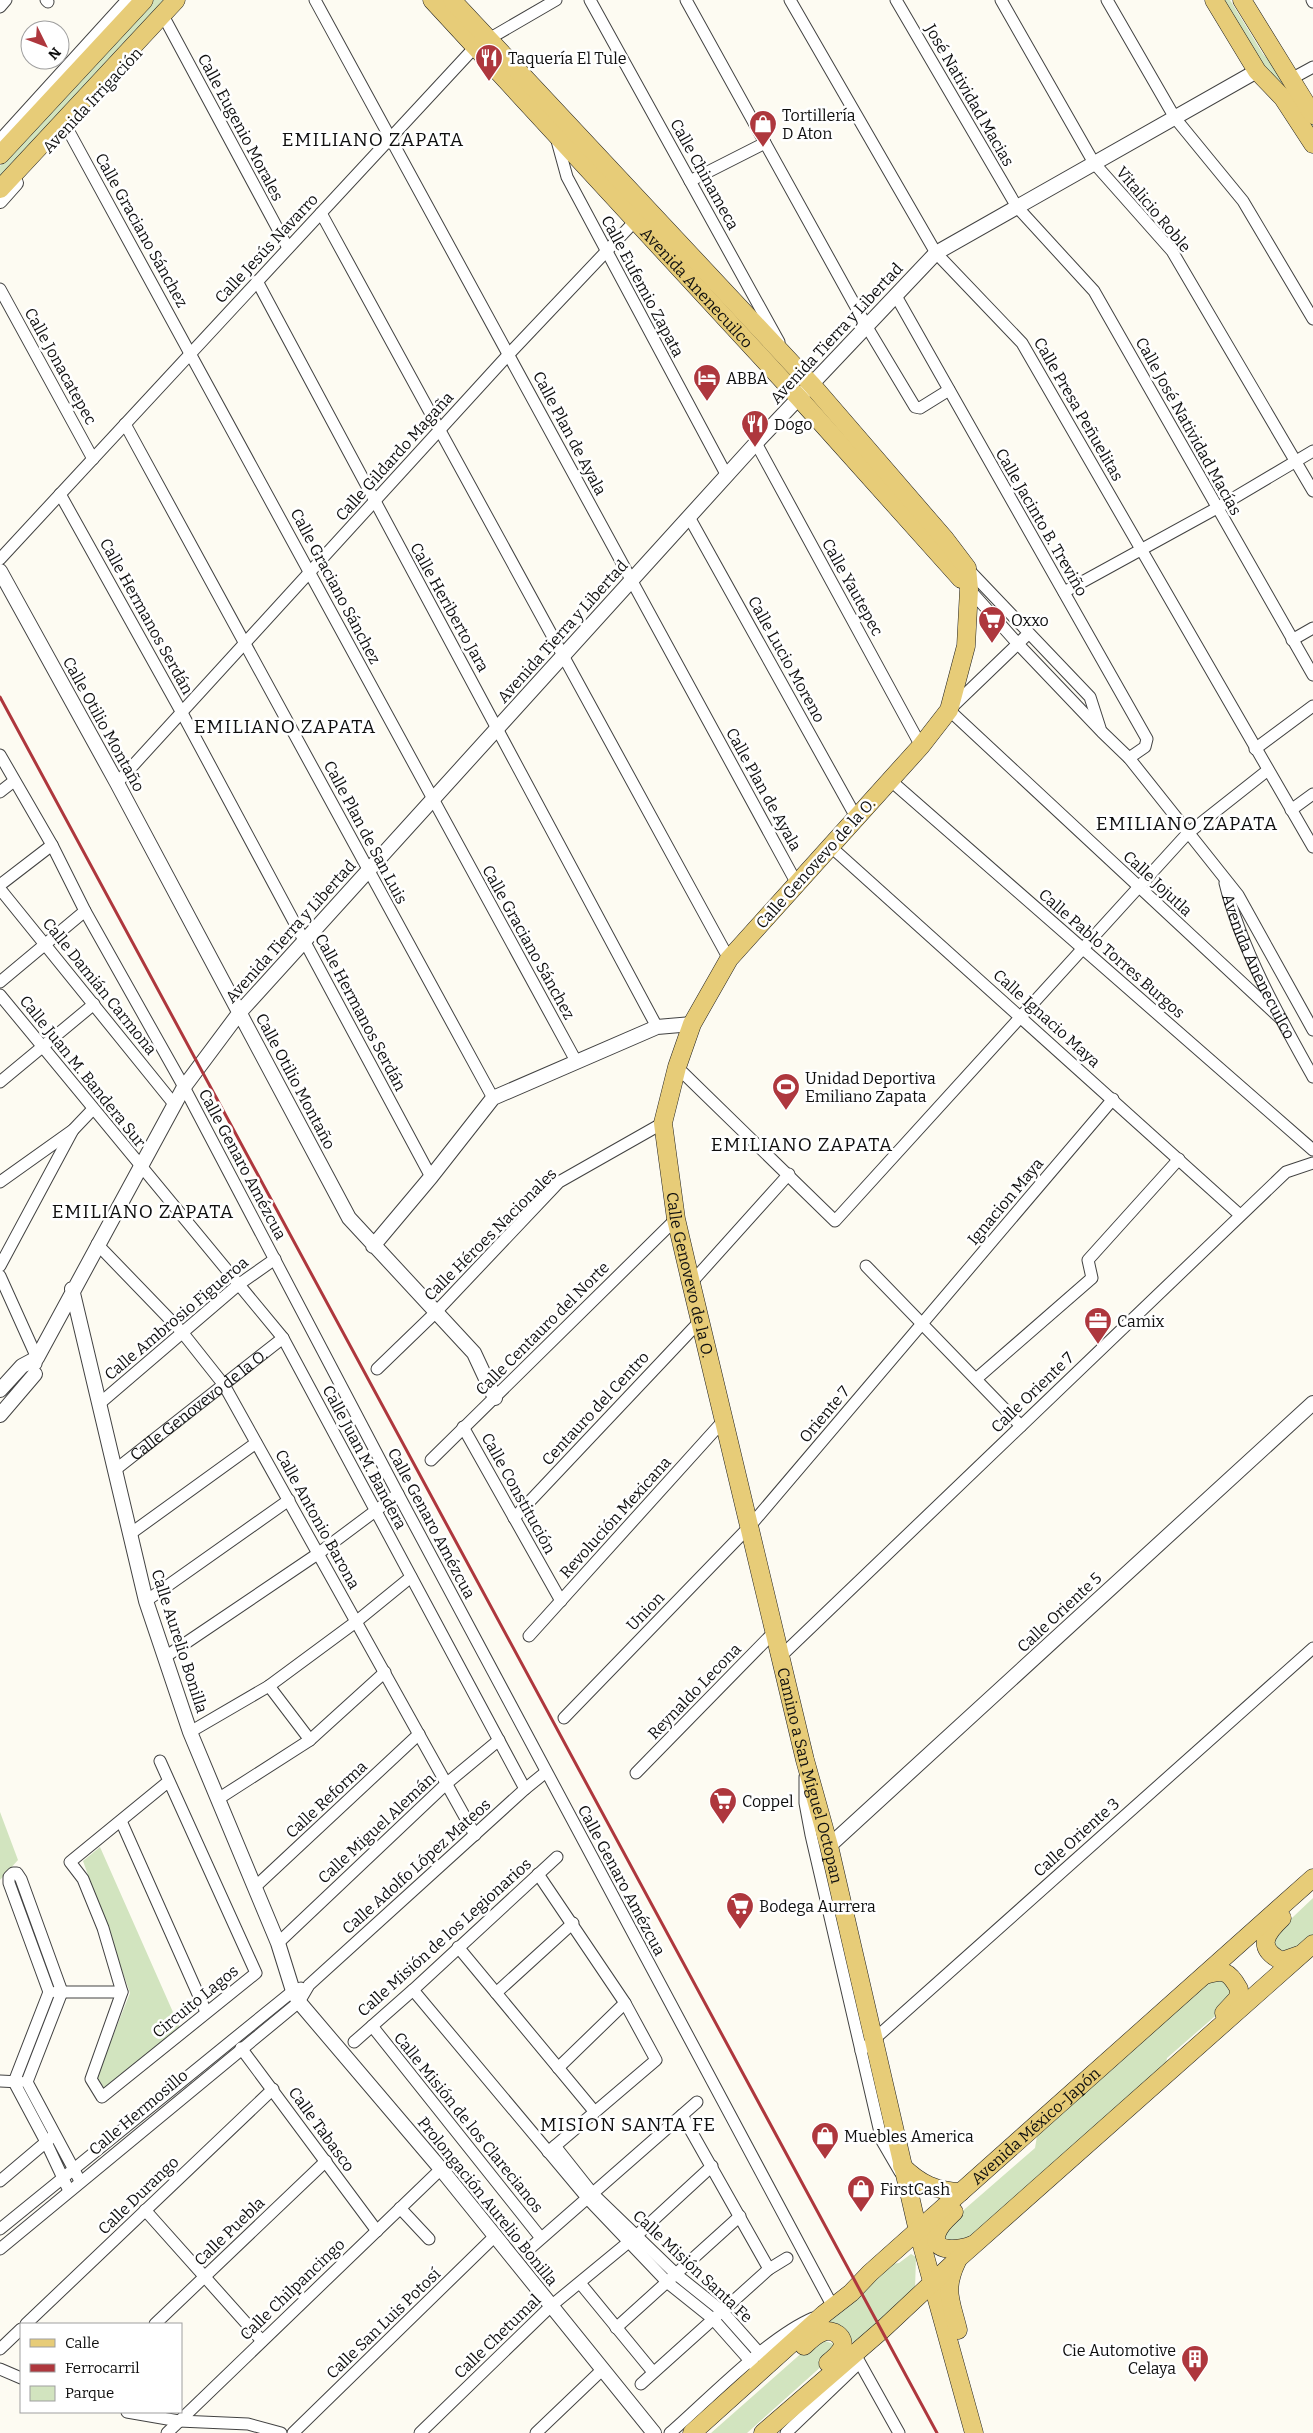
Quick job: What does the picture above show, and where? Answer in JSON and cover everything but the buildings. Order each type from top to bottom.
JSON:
[{"type":"main road","name":"Avenida Irrigación","points":[[0,197],[162,20],[176,0]]},
{"type":"main road","name":"Avenida Anenecuilco","points":[[432,0],[481,43],[812,385],[945,539],[967,568]]},
{"type":"main road","name":"Avenida Anenecuilco","points":[[452,0],[481,43],[554,133],[799,398],[947,562],[969,589]]},
{"type":"main road","points":[[1214,0],[1257,72],[1283,98],[1313,144]]},
{"type":"main road","points":[[1242,0],[1313,115]]},
{"type":"main road","name":"Avenida Irrigación","points":[[0,155],[138,1]]},
{"type":"main road","name":"Calle Genovevo de la O.","points":[[750,1526],[676,1219],[663,1123],[677,1067],[692,1024],[729,959],[796,882],[921,746],[948,710],[966,646],[969,589],[967,568]]},
{"type":"main road","name":"Camino a San Miguel Octopan","points":[[750,1526],[805,1760],[829,1846],[868,2046],[973,2429]]},
{"type":"main road","name":"Avenida México-Japón","points":[[692,2433],[712,2415],[760,2363],[851,2293],[961,2192],[1313,1878]]},
{"type":"main road","points":[[1307,1949],[1282,1961],[1272,1956],[1265,1941],[1268,1932],[1313,1889]]},
{"type":"main road","points":[[763,2433],[785,2429],[932,2281],[1307,1949]]},
{"type":"main road","points":[[1190,2054],[1238,1998],[1239,1989],[1227,1973],[1221,1971],[1204,1975]]},
{"type":"main road","points":[[977,2242],[955,2250],[942,2248],[937,2243],[936,2236],[940,2226],[1010,2156],[1028,2133]]},
{"type":"main road","points":[[904,2174],[943,2192],[961,2192]]},
{"type":"main road","points":[[960,2256],[949,2278],[948,2288],[977,2408],[973,2429]]},
{"type":"main road","points":[[712,2415],[741,2401],[817,2335],[831,2330],[842,2338],[843,2346],[840,2352],[756,2433]]},
{"type":"street","points":[[0,7],[6,0]]},
{"type":"street","name":"Avenida Irrigación","points":[[0,197],[67,128],[162,20],[185,0]]},
{"type":"street","name":"Calle Plan de Ayala","points":[[315,0],[796,882]]},
{"type":"street","name":"Calle Jesús Navarro","points":[[0,559],[391,137],[481,43],[556,0]]},
{"type":"street","name":"Calle Chinameca","points":[[590,0],[791,363]]},
{"type":"street","points":[[686,0],[868,328],[915,407],[920,408],[949,390]]},
{"type":"street","name":"Calle Presa Peñuelitas","points":[[790,0],[936,253],[1022,343],[1313,847]]},
{"type":"street","name":"José Natividad Macias","points":[[896,0],[1017,207]]},
{"type":"street","name":"Vitalicio Roble","points":[[1001,0],[1094,164],[1172,251],[1313,491]]},
{"type":"street","points":[[1107,0],[1175,118],[1244,201],[1313,320]]},
{"type":"street","name":"Avenida Irrigación","points":[[0,142],[138,1]]},
{"type":"street","name":"Calle Eugenio Morales","points":[[162,20],[288,248]]},
{"type":"street","points":[[1291,79],[1313,67]]},
{"type":"street","name":"Avenida Tierra y Libertad","points":[[37,1358],[174,1104],[184,1087],[240,1012],[689,517],[799,398],[868,328],[936,253],[1257,72]]},
{"type":"street","name":"Calle Graciano Sánchez","points":[[67,128],[310,571],[432,800],[576,1060]]},
{"type":"street","name":"Calle Eufemio Zapata","points":[[554,133],[567,177],[727,476]]},
{"type":"street","points":[[690,181],[765,143]]},
{"type":"street","name":"Calle José Natividad Macías","points":[[1017,207],[1094,291],[1216,508],[1313,675]]},
{"type":"street","points":[[321,213],[440,429],[562,657],[729,959]]},
{"type":"street","name":"Calle Gildardo Magaña","points":[[117,783],[509,354],[636,220]]},
{"type":"street","name":"Calle Heriberto Jara","points":[[257,281],[374,502],[498,728],[658,1027]]},
{"type":"street","name":"Calle Jonacatepec","points":[[0,289],[93,459]]},
{"type":"street","name":"Calle Jacinto B. Treviño","points":[[896,296],[1147,739],[1145,747],[1129,758]]},
{"type":"street","name":"Calle Plan de San Luis","points":[[125,424],[492,1098]]},
{"type":"street","name":"Calle Yautepec","points":[[756,444],[921,746]]},
{"type":"street","points":[[1064,592],[1216,508],[1313,451]]},
{"type":"street","name":"Calle Hermanos Serdán","points":[[60,494],[182,713],[431,1177]]},
{"type":"street","name":"Calle Lucio Moreno","points":[[689,517],[856,817]]},
{"type":"street","name":"Avenida Anenecuilco","points":[[967,568],[1090,697],[1102,732]]},
{"type":"street","name":"Calle Otilio Montaño","points":[[0,571],[117,783],[349,1218],[474,1353],[495,1398]]},
{"type":"street","name":"Avenida Anenecuilco","points":[[969,589],[1018,644],[1129,758],[1238,895],[1313,1030]]},
{"type":"street","points":[[1292,640],[1313,628]]},
{"type":"street","name":"Calle Genovevo de la O.","points":[[948,710],[1028,634]]},
{"type":"street","points":[[1255,748],[1313,706]]},
{"type":"street","name":"Calle Jojutla","points":[[948,710],[1280,1018]]},
{"type":"street","name":"Calle Genaro Amézcua","points":[[0,755],[52,845],[84,911],[184,1087],[828,2310]]},
{"type":"street","points":[[677,1067],[835,1221],[1137,887],[1188,834],[1268,770]]},
{"type":"street","name":"Calle Pablo Torres Burgos","points":[[890,780],[1313,1150]]},
{"type":"street","points":[[0,792],[14,781]]},
{"type":"street","points":[[1291,810],[1313,794]]},
{"type":"street","points":[[0,887],[52,845]]},
{"type":"street","name":"Calle Ignacio Maya","points":[[830,846],[1240,1215]]},
{"type":"street","name":"Avenida Anenecuilco","points":[[1224,879],[1230,901],[1280,1018],[1313,1077]]},
{"type":"street","name":"Calle Damián Carmona","points":[[0,887],[174,1104]]},
{"type":"street","points":[[0,982],[84,911]]},
{"type":"street","points":[[1242,983],[1251,978],[1258,969]]},
{"type":"street","name":"Calle Juan M. Bandera Sur","points":[[0,996],[140,1166]]},
{"type":"street","points":[[0,1082],[94,1004]]},
{"type":"street","points":[[373,1246],[431,1177],[492,1098],[576,1060],[658,1027],[692,1024]]},
{"type":"street","name":"Ignacion Maya","points":[[922,1323],[1113,1099]]},
{"type":"street","points":[[0,1182],[72,1130],[93,1109]]},
{"type":"street","name":"Calle Héroes Nacionales","points":[[378,1369],[435,1313],[559,1182],[663,1123]]},
{"type":"street","points":[[0,1266],[72,1130]]},
{"type":"street","points":[[976,1379],[1092,1278],[1088,1260],[1179,1159]]},
{"type":"street","name":"Calle Oriente 7","points":[[781,1656],[1286,1172],[1313,1163]]},
{"type":"street","name":"Calle Juan M. Bandera","points":[[140,1166],[283,1338],[525,1788]]},
{"type":"street","points":[[690,1283],[788,1174]]},
{"type":"street","name":"Calle Centauro del Norte","points":[[431,1460],[676,1219]]},
{"type":"street","name":"Calle Antonio Barona","points":[[97,1244],[182,1332],[224,1385],[475,1835]]},
{"type":"street","name":"Calle Ambrosio Figueroa","points":[[100,1404],[238,1285],[275,1258]]},
{"type":"street","points":[[866,1266],[1021,1426]]},
{"type":"street","points":[[0,1276],[37,1358],[35,1374],[0,1415]]},
{"type":"street","name":"Calle Aurelio Bonilla","points":[[72,1290],[146,1601],[190,1732],[278,1943],[296,1997]]},
{"type":"street","name":"Centauro del Centro","points":[[514,1518],[700,1321]]},
{"type":"street","name":"Oriente 7","points":[[750,1526],[922,1323]]},
{"type":"street","name":"Calle Genovevo de la O.","points":[[115,1470],[283,1338]]},
{"type":"street","points":[[0,1390],[22,1366],[37,1358]]},
{"type":"street","name":"Calle Oriente 5","points":[[829,1846],[1313,1403]]},
{"type":"street","name":"Revolución Mexicana","points":[[529,1636],[724,1420]]},
{"type":"street","name":"Calle Constitución","points":[[463,1427],[560,1600]]},
{"type":"street","points":[[130,1534],[256,1443]]},
{"type":"street","points":[[165,1657],[319,1553],[398,1494]]},
{"type":"street","points":[[146,1601],[289,1500]]},
{"type":"street","name":"Union","points":[[564,1718],[750,1526]]},
{"type":"street","points":[[190,1732],[269,1686],[357,1621],[411,1577]]},
{"type":"street","name":"Reynaldo Lecona","points":[[636,1773],[775,1632]]},
{"type":"street","name":"Calle Oriente 3","points":[[868,2046],[1313,1648]]},
{"type":"street","points":[[218,1799],[310,1740],[385,1672]]},
{"type":"street","points":[[269,1686],[310,1740]]},
{"type":"street","name":"Calle Reforma","points":[[255,1887],[419,1734]]},
{"type":"street","name":"Calle Miguel Alemán","points":[[278,1943],[446,1784],[498,1740]]},
{"type":"street","points":[[805,1760],[805,1803],[868,2046]]},
{"type":"street","name":"Circuito Lagos","points":[[122,1992],[91,2079],[102,2097],[256,1973],[160,1761]]},
{"type":"street","name":"Calle Adolfo López Mateos","points":[[296,1997],[525,1788],[546,1772]]},
{"type":"street","points":[[49,1992],[122,1992],[99,1920],[83,1879],[70,1862],[169,1781]]},
{"type":"street","points":[[121,1821],[206,2012]]},
{"type":"street","name":"Calle Misión de los Legionarios","points":[[354,2042],[557,1857]]},
{"type":"street","points":[[14,2082],[49,1992],[9,1884],[9,1877],[13,1872],[17,1873],[21,1879],[62,1992],[27,2082],[50,2138],[62,2178],[69,2191]]},
{"type":"street","points":[[538,1874],[573,1923],[625,2004],[656,2060],[594,2111],[552,2149]]},
{"type":"street","points":[[496,1993],[573,1923]]},
{"type":"street","points":[[458,1947],[594,2111]]},
{"type":"street","name":"Calle Misión Santa Fe","points":[[413,1990],[552,2149],[591,2197],[673,2279],[717,2315],[760,2363]]},
{"type":"street","name":"Calle Hermosillo","points":[[0,2249],[241,2048],[296,1997]]},
{"type":"street","name":"Calle Hermosillo","points":[[0,2229],[62,2178],[296,1997]]},
{"type":"street","name":"Prolongación Aurelio Bonilla","points":[[296,1997],[441,2169],[654,2433]]},
{"type":"street","points":[[558,2068],[625,2004]]},
{"type":"street","name":"Calle Misión de los Clarecianos","points":[[372,2026],[541,2238]]},
{"type":"street","name":"Calle Tabasco","points":[[241,2048],[377,2231]]},
{"type":"street","points":[[0,2081],[27,2082]]},
{"type":"street","points":[[14,2082],[50,2138],[74,2169],[80,2181]]},
{"type":"street","name":"Calle Durango","points":[[27,2323],[272,2089]]},
{"type":"street","points":[[528,2250],[591,2197],[697,2102]]},
{"type":"street","points":[[682,2115],[769,2269]]},
{"type":"street","points":[[1,2178],[50,2138]]},
{"type":"street","name":"Calle Puebla","points":[[156,2323],[326,2161]]},
{"type":"street","name":"Calle Chetumal","points":[[420,2433],[551,2306],[632,2239],[712,2166]]},
{"type":"street","name":"Calle Chilpancingo","points":[[173,2429],[441,2169]]},
{"type":"street","points":[[400,2208],[430,2239]]},
{"type":"street","points":[[145,2210],[262,2341]]},
{"type":"street","points":[[616,2328],[673,2279],[740,2216]]},
{"type":"street","name":"Calle San Luis Potosí","points":[[293,2433],[495,2236]]},
{"type":"street","points":[[641,2384],[769,2269],[787,2258]]},
{"type":"street","points":[[580,2283],[653,2372]]},
{"type":"street","points":[[0,2349],[20,2329]]},
{"type":"street","points":[[856,2358],[900,2433]]},
{"type":"street","points":[[670,2433],[760,2363]]},
{"type":"street","points":[[0,2369],[20,2378]]},
{"type":"street","points":[[536,2433],[603,2369]]},
{"type":"street","points":[[132,2413],[159,2419],[173,2429],[248,2424],[281,2433]]},
{"type":"green space","points":[[146,0],[173,0],[0,187],[0,166]]},
{"type":"green space","points":[[1220,0],[1230,0],[1263,54],[1279,71],[1306,111],[1313,124],[1313,132],[1268,76]]},
{"type":"green space","points":[[0,1812],[18,1860],[0,1880]]},
{"type":"green space","points":[[100,1847],[180,2028],[104,2088],[97,2076],[130,1993],[83,1861]]},
{"type":"green space","points":[[1313,1898],[1313,1935],[1291,1955],[1275,1947],[1274,1935]]},
{"type":"green space","points":[[1217,1978],[1232,1986],[1229,2004],[1167,2058],[1166,2063],[971,2241],[952,2242],[941,2238],[943,2228],[1035,2148],[1037,2136],[1209,1981]]},
{"type":"green space","points":[[911,2254],[916,2257],[915,2289],[855,2344],[846,2336],[820,2327],[891,2264],[899,2263]]},
{"type":"green space","points":[[822,2340],[837,2345],[833,2356],[747,2433],[711,2433],[805,2350]]},
{"type":"railway","points":[[0,697],[937,2433]]},
{"type":"place","name":"Taquería El Tule","points":[[489,82]]},
{"type":"place","name":"Tortillería D Aton","points":[[763,148]]},
{"type":"place","name":"ABBA","points":[[707,402]]},
{"type":"place","name":"Dogo","points":[[755,448]]},
{"type":"place","name":"Oxxo","points":[[992,644]]},
{"type":"place","name":"Unidad Deportiva Emiliano Zapata","points":[[786,1111]]},
{"type":"place","name":"Camix","points":[[1098,1345]]},
{"type":"place","name":"Coppel","points":[[723,1825]]},
{"type":"place","name":"Bodega Aurrera","points":[[740,1930]]},
{"type":"place","name":"Muebles America","points":[[825,2160]]},
{"type":"place","name":"FirstCash","points":[[861,2213]]},
{"type":"place","name":"Cie Automotive Celaya","points":[[1195,2383]]},
{"type":"district","name":"EMILIANO ZAPATA","points":[[373,139]]},
{"type":"district","name":"EMILIANO ZAPATA","points":[[285,726]]},
{"type":"district","name":"EMILIANO ZAPATA","points":[[1187,823]]},
{"type":"district","name":"EMILIANO ZAPATA","points":[[802,1144]]},
{"type":"district","name":"EMILIANO ZAPATA","points":[[143,1211]]},
{"type":"district","name":"MISION SANTA FE","points":[[628,2124]]}]
